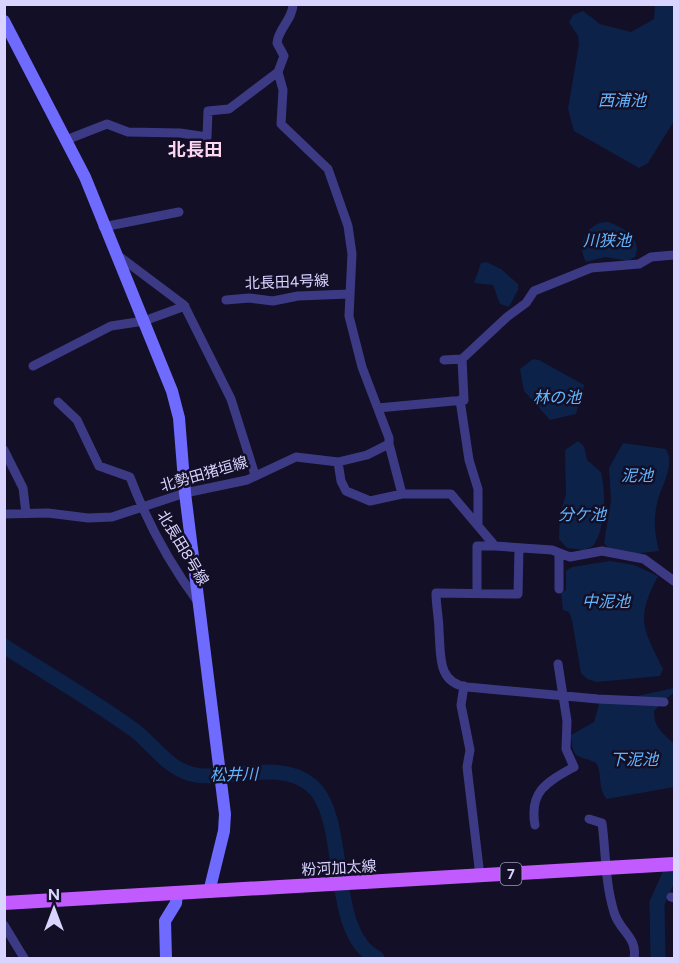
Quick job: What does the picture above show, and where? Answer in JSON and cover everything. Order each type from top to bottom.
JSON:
[{"type":"main road","name":"粉河加太線","points":[[4,903],[675,864]]},
{"type":"street","points":[[66,140],[107,124],[128,132],[180,133],[207,137],[208,111],[229,109],[278,72],[284,56],[277,43],[277,37],[293,10],[293,4]]},
{"type":"street","points":[[4,21],[85,177],[103,227],[172,391],[179,418],[185,493],[224,831],[209,892]]},
{"type":"street","points":[[278,72],[283,90],[281,124],[328,169],[348,225],[352,254],[349,316],[356,336],[358,354],[378,408],[402,494]]},
{"type":"street","points":[[103,227],[179,212]]},
{"type":"street","points":[[116,254],[185,306],[231,399],[255,475]]},
{"type":"street","points":[[444,360],[462,359],[507,317],[526,303],[534,291],[591,268],[639,264],[651,257],[675,255]]},
{"type":"street","name":"北長田4号線","points":[[226,300],[249,298],[273,301],[298,296],[349,294]]},
{"type":"street","points":[[33,366],[111,326],[144,321],[185,306]]},
{"type":"street","points":[[378,408],[464,400],[462,359]]},
{"type":"street","points":[[460,400],[469,460],[478,489],[478,526]]},
{"type":"street","name":"北長田8号線","points":[[58,402],[77,420],[99,466],[130,477],[142,509],[179,576],[199,604]]},
{"type":"street","name":"北勢田猪垣線","points":[[4,514],[48,513],[98,519],[142,509],[185,493],[247,480],[296,458],[338,462],[367,455],[389,444]]},
{"type":"street","points":[[4,450],[23,488],[26,513]]},
{"type":"street","points":[[338,462],[341,482],[346,491],[353,495],[379,501],[402,494],[451,494],[495,546]]},
{"type":"street","points":[[477,592],[477,546],[552,549],[559,554],[580,557],[602,551],[644,559],[674,579]]},
{"type":"street","points":[[519,548],[518,594],[436,593],[442,669],[452,682],[464,686],[598,699],[664,702]]},
{"type":"street","points":[[559,554],[559,589]]},
{"type":"street","points":[[535,825],[533,804],[542,790],[555,777],[574,767],[566,749],[567,721],[558,664]]},
{"type":"street","points":[[464,686],[461,705],[470,750],[467,767],[480,876]]},
{"type":"street","points":[[589,819],[602,823],[607,858],[605,868],[613,911],[635,945],[634,958]]},
{"type":"street","points":[[166,958],[165,921],[176,903],[177,894]]},
{"type":"street","points":[[4,925],[24,958]]},
{"type":"water","name":"西浦池","points":[[655,4],[674,5],[674,121],[648,163],[639,168],[574,131],[568,109],[579,44],[578,36],[569,22],[573,15],[583,11],[600,24],[631,32],[654,19]]},
{"type":"water","name":"川狭池","points":[[608,222],[620,227],[634,239],[637,251],[635,257],[628,261],[605,257],[586,262],[582,248],[586,235],[595,225]]},
{"type":"water","points":[[486,262],[501,269],[518,284],[518,290],[509,307],[500,304],[493,285],[474,283],[481,263]]},
{"type":"water","name":"林の池","points":[[533,359],[539,360],[584,385],[576,414],[550,420],[524,391],[520,369]]},
{"type":"water","name":"分ケ池","points":[[578,441],[584,446],[587,460],[601,472],[604,490],[603,520],[597,539],[593,546],[584,550],[567,548],[559,539],[560,513],[566,495],[565,450]]},
{"type":"water","name":"泥池","points":[[623,443],[666,449],[669,456],[668,470],[655,516],[659,551],[621,552],[604,543],[611,500],[609,468]]},
{"type":"water","name":"中泥池","points":[[610,561],[634,565],[658,576],[646,603],[644,624],[663,669],[660,676],[597,682],[587,679],[581,673],[572,620],[569,612],[563,610],[561,592],[566,590],[566,571],[572,567]]},
{"type":"water","name":"下泥池","points":[[674,688],[674,692],[654,711],[654,717],[657,726],[674,744],[674,787],[607,799],[602,790],[596,763],[575,753],[571,735],[594,722],[601,697],[637,696]]},
{"type":"waterway","name":"松井川","points":[[4,646],[134,730],[167,761],[182,771],[206,776],[284,773],[298,777],[311,785],[323,801],[331,822],[344,901],[351,925],[361,945],[377,958]]},
{"type":"waterway","points":[[658,958],[657,903],[670,874]]},
{"type":"district","name":"北長田","points":[[195,150]]}]
